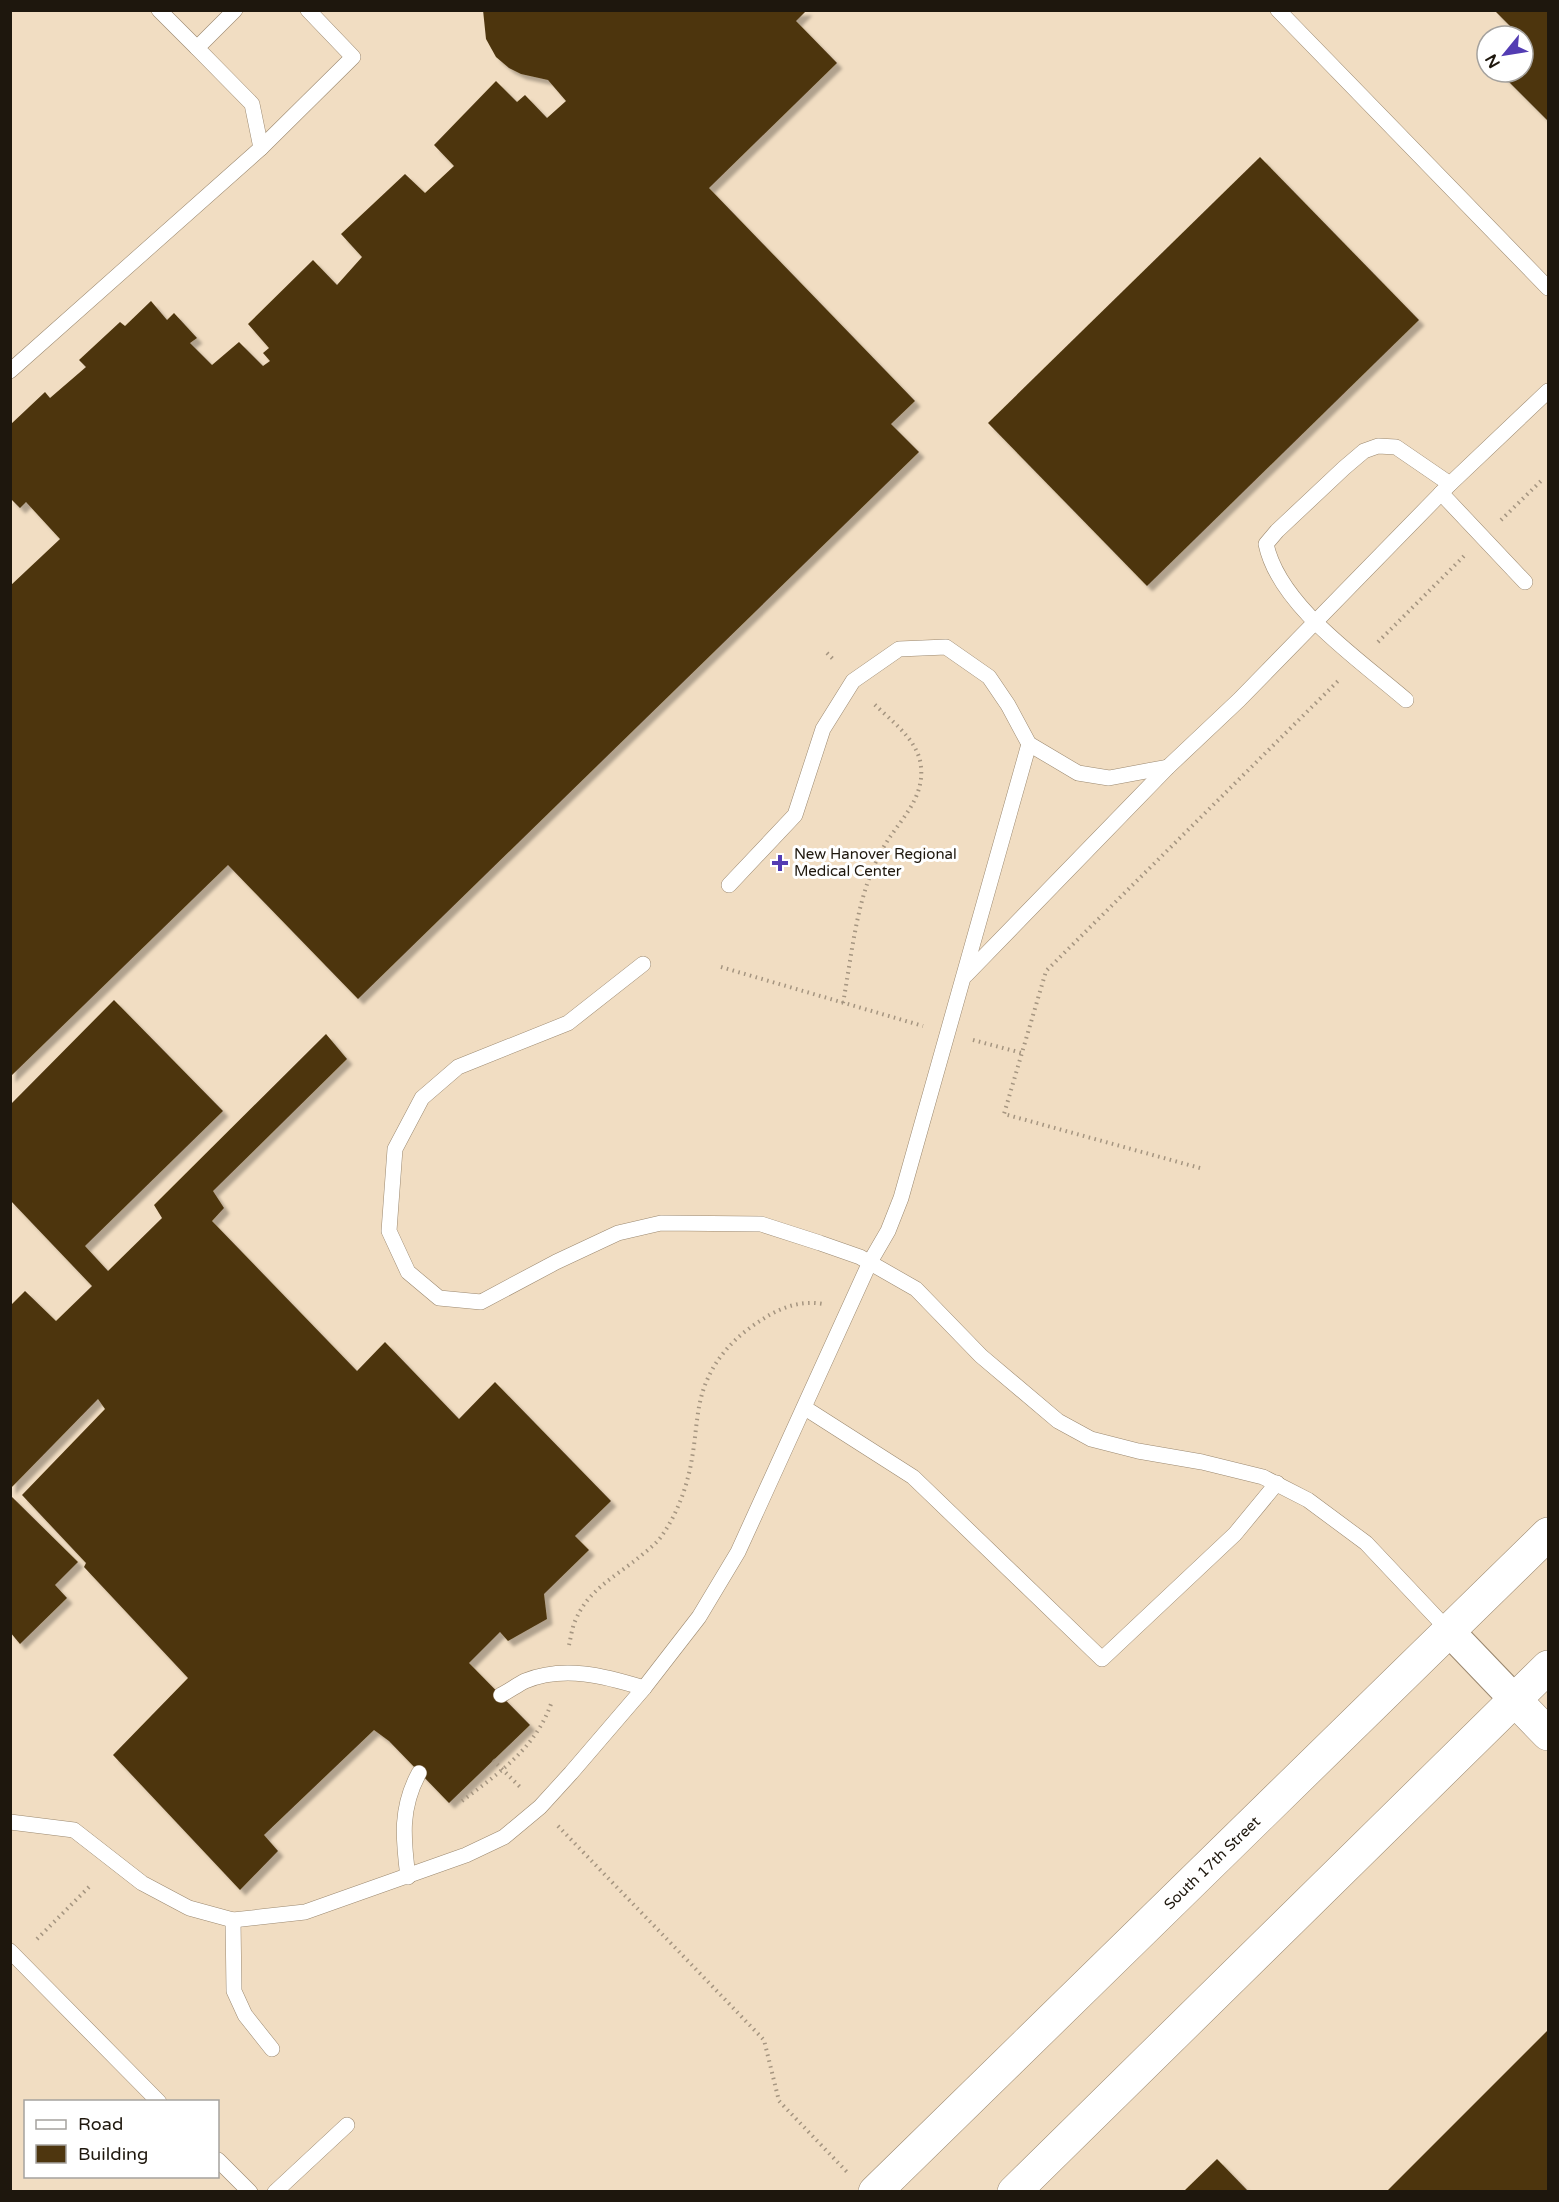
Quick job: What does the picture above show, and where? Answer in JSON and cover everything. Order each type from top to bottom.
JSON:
[{"type":"main road","name":"South 17th Street","points":[[863,2183],[1548,1534]]},
{"type":"main road","points":[[1014,2192],[1548,1667]]},
{"type":"main road","points":[[1515,1700],[1548,1734]]},
{"type":"street","points":[[1449,1630],[1515,1700]]},
{"type":"lane","points":[[159,10],[252,104],[261,148]]},
{"type":"lane","points":[[196,48],[235,10]]},
{"type":"lane","points":[[10,371],[261,148],[352,57],[308,10]]},
{"type":"lane","points":[[1278,10],[1548,288]]},
{"type":"lane","points":[[963,978],[1168,767],[1239,700],[1445,489],[1548,391]]},
{"type":"lane","points":[[1406,700],[1314,621],[1284,585],[1269,558],[1266,544],[1278,531],[1364,451],[1378,446],[1396,447],[1445,489],[1483,538],[1525,582]]},
{"type":"lane","points":[[729,885],[795,815],[823,729],[853,681],[899,649],[946,647],[989,677],[1008,705],[1029,744],[1078,774],[1109,778],[1168,767]]},
{"type":"lane","points":[[10,1822],[74,1830],[142,1883],[189,1908],[234,1920],[305,1912],[466,1856],[504,1837],[540,1807],[644,1688],[699,1617],[738,1552],[870,1262],[888,1231],[901,1198],[1029,744]]},
{"type":"lane","points":[[643,964],[568,1023],[458,1067],[423,1098],[395,1149],[389,1232],[408,1272],[440,1298],[480,1302],[618,1233],[661,1223],[760,1224],[820,1243],[870,1262],[916,1289],[981,1356],[1058,1421],[1091,1439],[1263,1477],[1308,1500],[1366,1543],[1449,1630]]},
{"type":"lane","points":[[805,1408],[913,1477],[1102,1659],[1235,1534],[1277,1483]]},
{"type":"lane","points":[[501,1695],[526,1681],[562,1672],[605,1676],[644,1688]]},
{"type":"lane","points":[[408,1877],[403,1836],[409,1792],[419,1773]]},
{"type":"lane","points":[[234,1920],[234,1991],[245,2015],[272,2049]]},
{"type":"lane","points":[[14,1955],[157,2100]]},
{"type":"lane","points":[[274,2192],[347,2125]]},
{"type":"lane","points":[[219,2161],[250,2192]]},
{"type":"path","points":[[1200,1168],[1004,1114],[1046,971],[1543,479]]},
{"type":"path","points":[[827,653],[904,733],[915,748],[921,765],[917,796],[880,853],[868,880],[843,1003]]},
{"type":"path","points":[[721,967],[1022,1053]]},
{"type":"path","points":[[462,1801],[503,1770],[538,1733],[548,1715],[576,1619],[589,1597],[663,1536],[685,1488],[692,1459],[698,1406],[708,1377],[725,1351],[746,1329],[769,1315],[794,1305],[809,1301],[823,1304],[847,1315]]},
{"type":"path","points":[[493,1760],[764,2040],[779,2101],[863,2183]]},
{"type":"path","points":[[14,1955],[92,1884]]},
{"type":"building","points":[[483,10],[807,10],[796,21],[837,63],[709,188],[915,401],[891,424],[919,452],[358,999],[228,865],[10,1077],[10,586],[60,539],[26,502],[20,508],[10,498],[10,425],[45,392],[50,398],[86,367],[79,360],[120,322],[125,326],[151,301],[167,320],[174,313],[197,338],[190,343],[212,365],[239,342],[263,366],[270,361],[263,353],[269,348],[248,324],[313,260],[337,285],[362,257],[341,234],[405,174],[425,193],[454,166],[434,145],[496,81],[517,102],[525,95],[547,118],[566,101],[548,80],[521,74],[496,57],[486,39]]},
{"type":"building","points":[[1494,10],[1548,10],[1548,121],[1511,84],[1535,84],[1535,24],[1508,24]]},
{"type":"building","points":[[1260,157],[1419,320],[1147,586],[988,423]]},
{"type":"building","points":[[114,1000],[223,1111],[85,1246],[108,1271],[162,1218],[154,1205],[326,1034],[347,1059],[213,1191],[224,1208],[212,1221],[357,1371],[385,1342],[459,1419],[495,1382],[611,1501],[575,1536],[589,1550],[544,1594],[547,1619],[508,1641],[500,1632],[469,1663],[530,1725],[449,1803],[389,1741],[374,1730],[264,1835],[278,1851],[240,1890],[113,1755],[188,1678],[84,1567],[86,1563],[22,1495],[105,1409],[98,1399],[10,1489],[10,1306],[25,1291],[56,1321],[92,1286],[10,1200],[10,1105]]},
{"type":"building","points":[[10,1495],[78,1562],[55,1585],[67,1598],[20,1644],[10,1632]]},
{"type":"building","points":[[1548,2030],[1548,2192],[1389,2192],[1388,2190]]},
{"type":"building","points":[[1217,2159],[1249,2192],[1183,2192]]},
{"type":"place","name":"New Hanover Regional Medical Center","points":[[780,863]]}]
